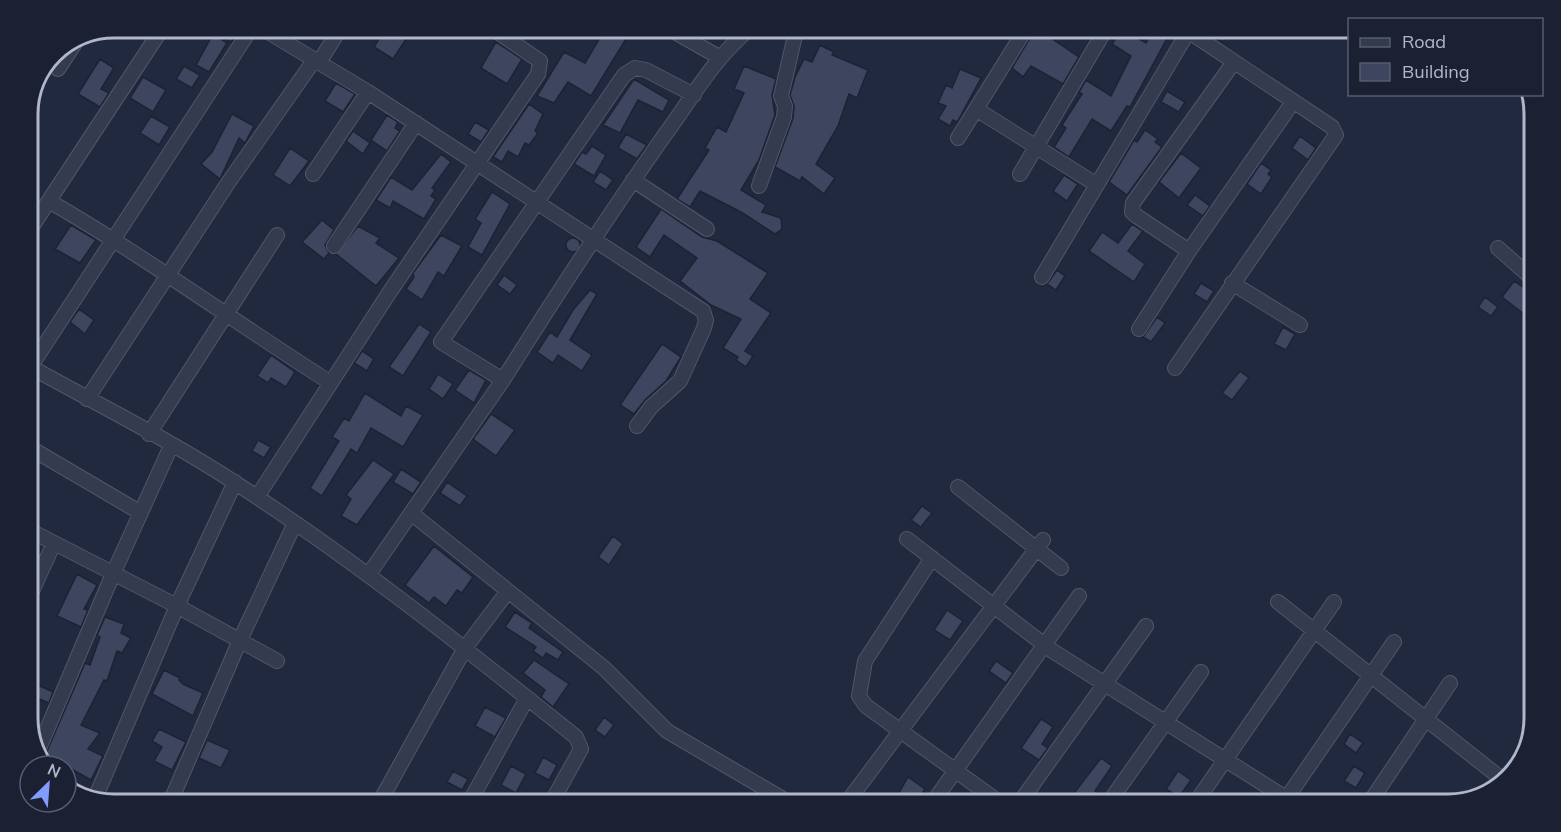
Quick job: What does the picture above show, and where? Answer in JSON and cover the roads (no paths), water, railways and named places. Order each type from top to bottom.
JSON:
[{"type":"street","points":[[38,218],[156,38]]},
{"type":"street","points":[[38,353],[245,38]]},
{"type":"street","points":[[279,38],[318,60],[477,162],[704,311],[706,320],[680,381],[651,407],[637,426]]},
{"type":"street","points":[[87,399],[228,183],[333,38]]},
{"type":"street","points":[[256,497],[541,66],[536,57],[507,38]]},
{"type":"street","points":[[685,38],[719,57]]},
{"type":"street","points":[[369,574],[502,380],[593,237],[719,57],[741,38]]},
{"type":"street","points":[[759,186],[784,117],[785,106],[781,96],[794,38]]},
{"type":"street","points":[[958,138],[1020,38]]},
{"type":"street","points":[[1020,174],[1101,38]]},
{"type":"street","points":[[1042,277],[1185,38]]},
{"type":"street","points":[[1175,368],[1336,135],[1332,127],[1202,38]]},
{"type":"street","points":[[58,69],[69,52]]},
{"type":"street","points":[[1189,251],[1138,217],[1131,208],[1234,62]]},
{"type":"street","points":[[502,380],[441,342],[536,200],[626,74],[635,68],[646,70],[694,95]]},
{"type":"street","points":[[313,174],[368,92]]},
{"type":"street","points":[[1139,329],[1189,251],[1293,102]]},
{"type":"street","points":[[976,109],[1097,185]]},
{"type":"street","points":[[334,246],[416,123]]},
{"type":"street","points":[[633,180],[707,229]]},
{"type":"street","points":[[49,201],[169,274],[225,316],[331,383]]},
{"type":"street","points":[[149,434],[277,235]]},
{"type":"street","points":[[1498,248],[1523,270]]},
{"type":"street","points":[[1232,283],[1300,325]]},
{"type":"street","points":[[38,373],[235,482],[369,574],[576,736],[581,749],[556,794]]},
{"type":"street","points":[[42,742],[113,574],[171,446]]},
{"type":"street","points":[[38,452],[141,513]]},
{"type":"street","points":[[97,793],[177,606],[235,482]]},
{"type":"street","points":[[958,487],[1039,545],[1061,568]]},
{"type":"street","points":[[411,513],[604,669],[668,732],[774,794]]},
{"type":"street","points":[[174,794],[240,640],[295,523]]},
{"type":"street","points":[[38,535],[177,606],[278,662]]},
{"type":"street","points":[[907,539],[1045,645],[1275,794]]},
{"type":"street","points":[[38,578],[54,543]]},
{"type":"street","points":[[853,794],[1039,545]]},
{"type":"street","points":[[932,558],[865,661],[859,696],[866,706],[988,794]]},
{"type":"street","points":[[384,794],[465,648],[508,591]]},
{"type":"street","points":[[939,794],[1079,596]]},
{"type":"street","points":[[1278,602],[1497,776]]},
{"type":"street","points":[[1202,794],[1334,602]]},
{"type":"street","points":[[1026,794],[1146,626]]},
{"type":"street","points":[[1294,794],[1394,642]]},
{"type":"street","points":[[1115,794],[1201,672]]},
{"type":"street","points":[[1375,794],[1450,683]]},
{"type":"street","points":[[474,794],[527,698]]}]
